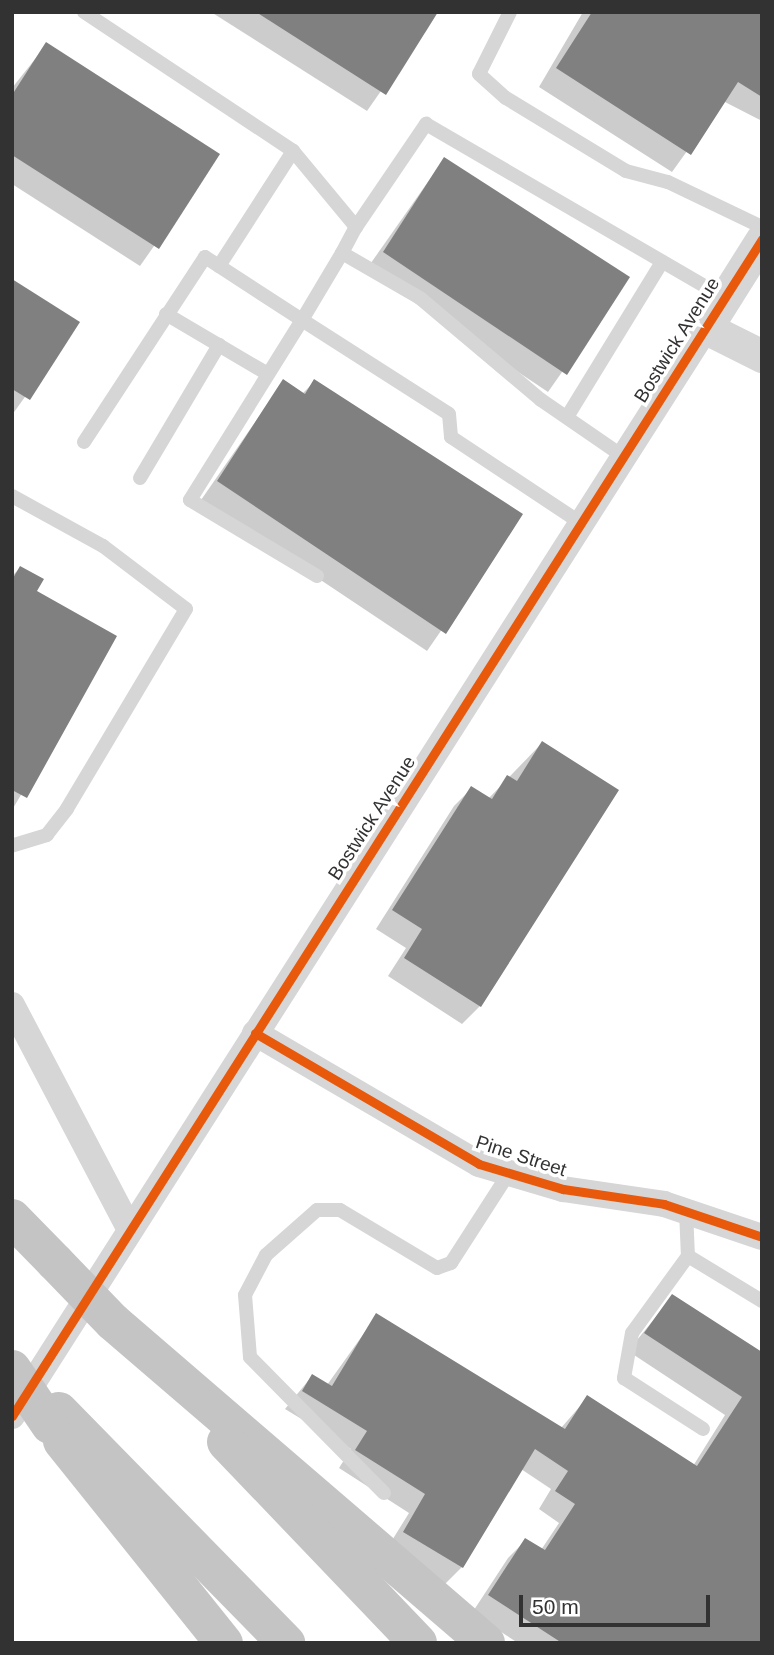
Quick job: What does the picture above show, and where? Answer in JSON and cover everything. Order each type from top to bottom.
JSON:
[{"type":"highway","points":[[12,1218],[418,1643]]},
{"type":"highway","points":[[113,1322],[486,1643]]},
{"type":"highway","points":[[12,1364],[224,1643]]},
{"type":"highway","points":[[12,1369],[55,1418],[286,1643]]},
{"type":"street","name":"Bostwick Avenue","points":[[12,1416],[129,1228],[762,239]]},
{"type":"street","points":[[706,328],[762,356]]},
{"type":"street","points":[[12,1005],[129,1228]]},
{"type":"street","name":"Pine Street","points":[[255,1033],[426,1137],[509,1173],[686,1211],[762,1237]]},
{"type":"lane","points":[[84,12],[293,151],[356,227]]},
{"type":"lane","points":[[510,12],[479,74],[506,98],[626,170],[680,187],[762,227]]},
{"type":"lane","points":[[317,576],[190,500],[302,320],[356,227],[426,124],[725,298]]},
{"type":"lane","points":[[219,266],[293,151]]},
{"type":"lane","points":[[342,253],[420,298],[567,417],[624,457]]},
{"type":"lane","points":[[84,442],[205,257],[449,414],[451,437],[581,523]]},
{"type":"lane","points":[[567,417],[662,262]]},
{"type":"lane","points":[[166,314],[268,374]]},
{"type":"lane","points":[[140,478],[219,345]]},
{"type":"lane","points":[[12,496],[103,546],[186,609],[67,809],[47,835],[12,846]]},
{"type":"lane","points":[[384,1493],[250,1357],[245,1296],[265,1255],[317,1210],[340,1210],[437,1268],[451,1264],[509,1173]]},
{"type":"lane","points":[[686,1211],[688,1256],[632,1333],[624,1378],[703,1429]]},
{"type":"lane","points":[[688,1256],[762,1301]]},
{"type":"building","points":[[256,12],[438,12],[386,95]]},
{"type":"building","points":[[592,12],[762,12],[762,97],[738,82],[691,155],[556,68]]},
{"type":"building","points":[[46,42],[220,154],[159,249],[12,155],[12,95]]},
{"type":"building","points":[[444,157],[630,277],[567,375],[383,252]]},
{"type":"building","points":[[12,279],[80,322],[30,400],[12,389]]},
{"type":"building","points":[[283,379],[305,394],[314,379],[523,514],[446,634],[217,481]]},
{"type":"building","points":[[20,566],[44,579],[37,591],[117,636],[27,798],[12,790],[12,580]]},
{"type":"building","points":[[542,741],[619,790],[481,1007],[404,958],[422,929],[392,910],[471,786],[492,799],[507,775],[517,781]]},
{"type":"building","points":[[672,1294],[762,1352],[762,1643],[562,1643],[488,1595],[525,1538],[545,1550],[575,1504],[555,1491],[568,1471],[535,1449],[463,1568],[403,1532],[425,1494],[355,1450],[367,1431],[302,1391],[312,1374],[332,1386],[376,1313],[565,1429],[587,1395],[697,1466],[742,1397],[644,1333]]},
{"type":"cycle path","points":[[12,1416],[762,239]]},
{"type":"cycle path","points":[[255,1033],[479,1164],[563,1189],[664,1204],[762,1237]]}]
